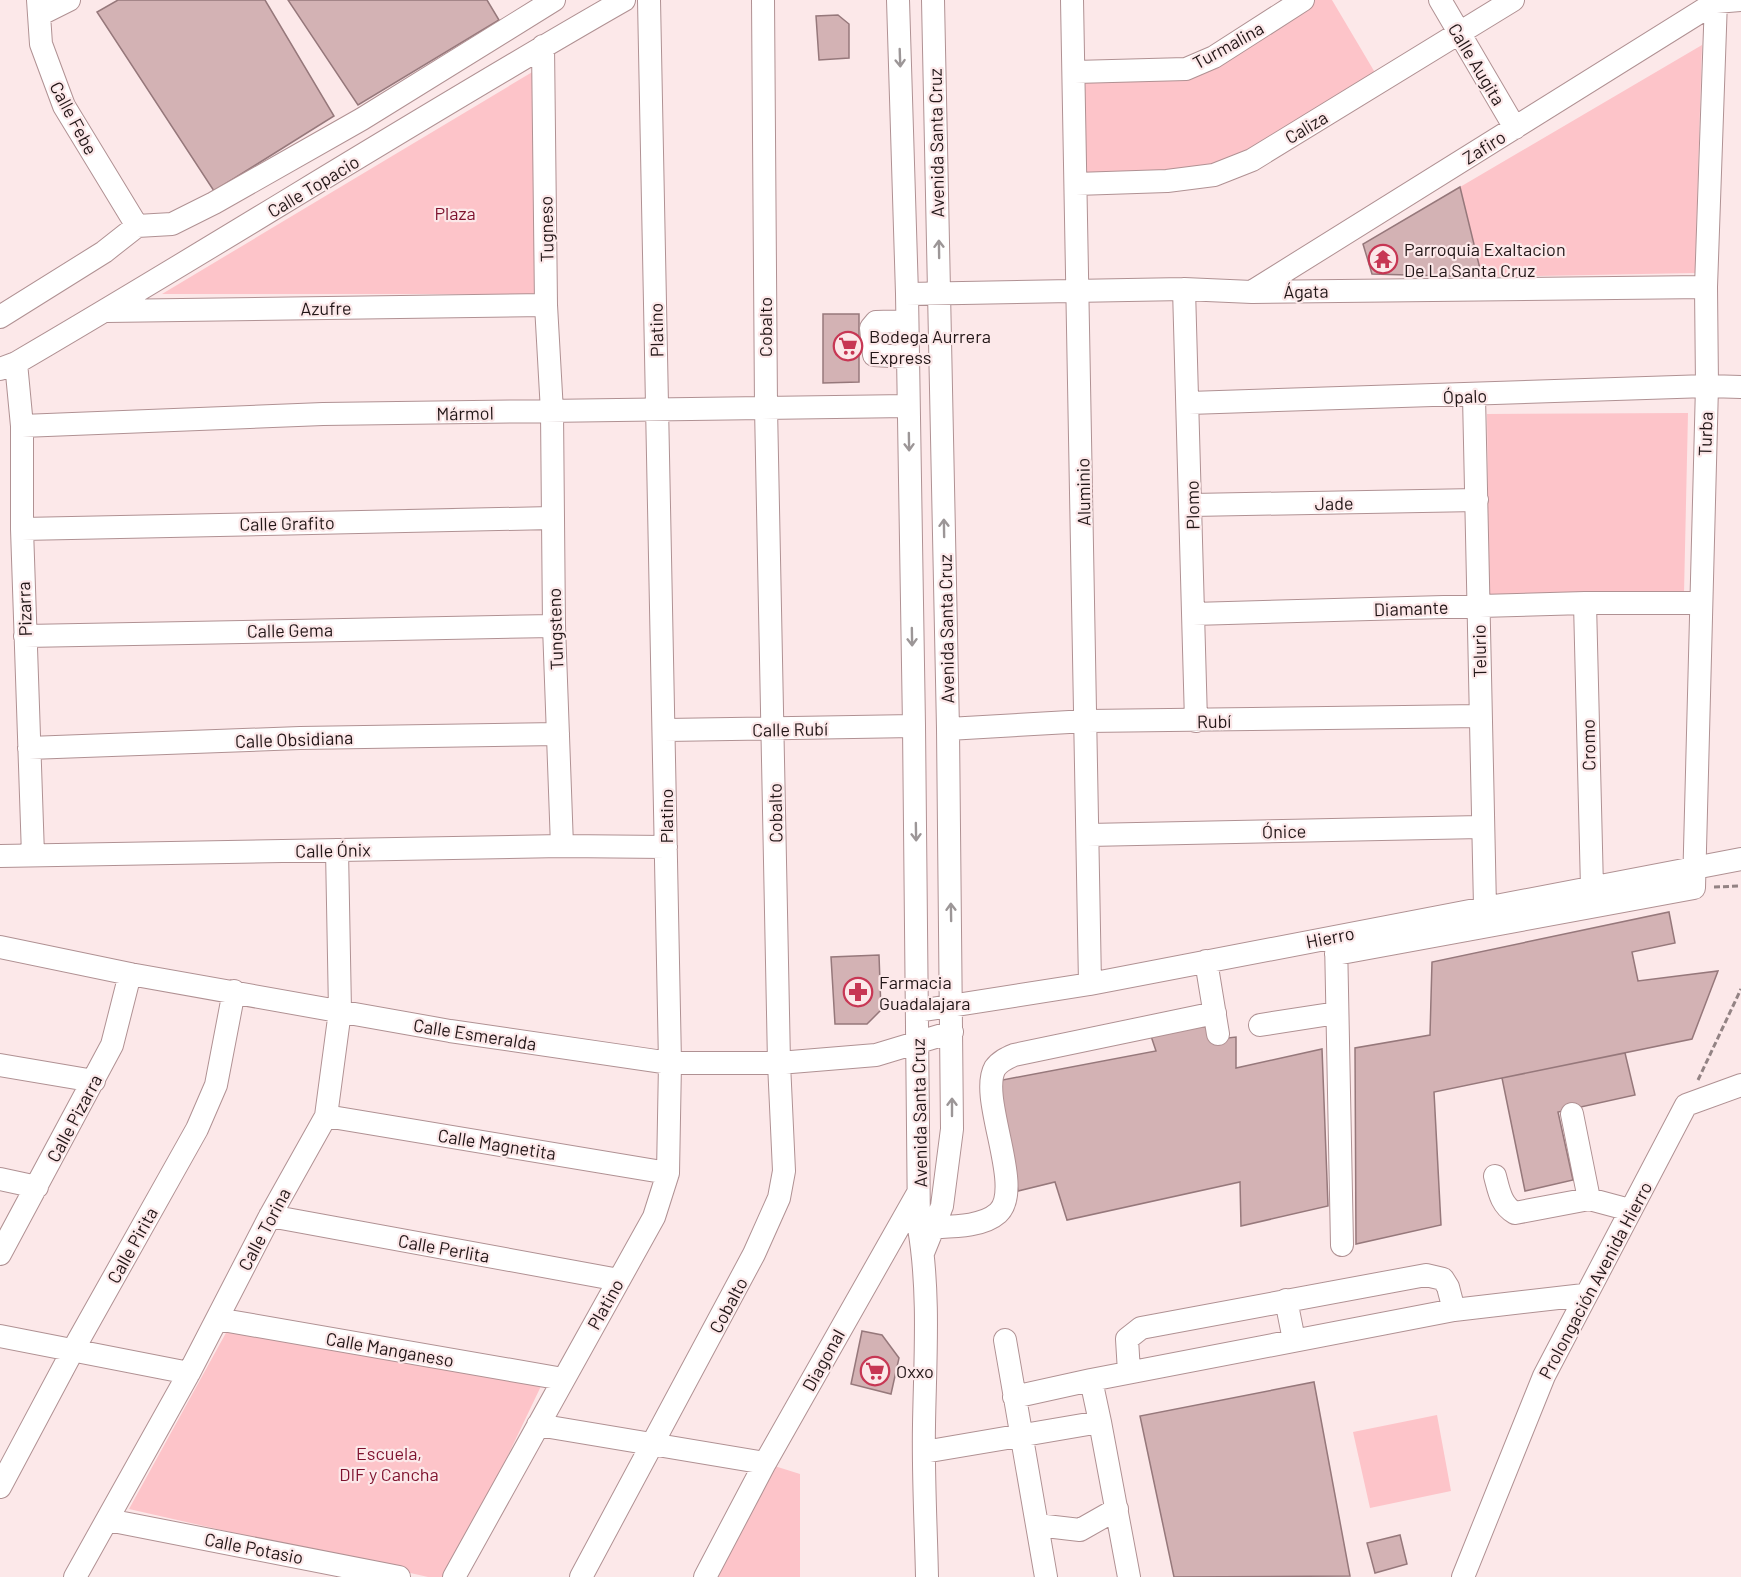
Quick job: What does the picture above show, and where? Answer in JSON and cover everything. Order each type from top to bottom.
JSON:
[{"type":"street","points":[[39,7],[69,0]]},
{"type":"street","points":[[0,318],[104,252],[137,226],[172,224],[214,203],[362,119],[554,0]]},
{"type":"street","name":"Calle Topacio","points":[[8,366],[106,311],[543,46],[624,0]]},
{"type":"street","name":"Platino","points":[[454,1577],[654,1217],[668,1173],[670,1063],[665,730],[649,0]]},
{"type":"street","name":"Cobalto","points":[[581,1577],[754,1254],[779,1198],[784,1171],[779,1063],[766,407],[763,0]]},
{"type":"street","name":"Avenida Santa Cruz","points":[[898,0],[907,294],[920,1189],[927,1228],[923,1254],[926,1347],[924,1452],[927,1577]]},
{"type":"street","name":"Avenida Santa Cruz","points":[[927,1228],[942,1206],[950,1149],[952,1032],[933,0]]},
{"type":"street","name":"Aluminio","points":[[1072,0],[1087,721],[1090,984]]},
{"type":"street","name":"Turmalina","points":[[1074,72],[1186,69],[1214,57],[1304,0]]},
{"type":"street","name":"Calle Augita","points":[[1440,0],[1515,128]]},
{"type":"street","name":"Caliza","points":[[1076,183],[1167,181],[1214,175],[1252,159],[1513,0]]},
{"type":"street","points":[[1716,1],[1741,0]]},
{"type":"street","name":"Zafiro","points":[[1252,292],[1716,1]]},
{"type":"street","name":"Turba","points":[[1695,878],[1707,386],[1706,287],[1716,1]]},
{"type":"street","name":"Calle Febe","points":[[39,7],[41,44],[64,106],[137,226]]},
{"type":"street","name":"Tugneso","points":[[543,46],[546,305],[552,412]]},
{"type":"street","name":"Ágata","points":[[907,294],[1184,289],[1252,292],[1706,287]]},
{"type":"street","name":"Plomo","points":[[1184,289],[1192,505],[1196,721]]},
{"type":"street","name":"Azufre","points":[[106,311],[546,305]]},
{"type":"street","points":[[907,321],[876,322],[872,328],[874,355],[908,357]]},
{"type":"street","name":"Pizarra","points":[[8,366],[22,426],[22,529],[33,855]]},
{"type":"street","name":"Ópalo","points":[[1189,403],[1474,396],[1707,386],[1741,387]]},
{"type":"street","name":"Telurio","points":[[1474,396],[1481,827],[1485,907]]},
{"type":"street","name":"Mármol","points":[[22,426],[323,414],[908,406]]},
{"type":"street","name":"Tungsteno","points":[[552,412],[554,626],[562,846]]},
{"type":"street","name":"Jade","points":[[1192,505],[1477,500]]},
{"type":"street","name":"Calle Grafito","points":[[22,529],[552,518]]},
{"type":"street","name":"Diamante","points":[[1194,614],[1585,603],[1700,603]]},
{"type":"street","name":"Cromo","points":[[1585,603],[1592,888]]},
{"type":"street","name":"Calle Gema","points":[[25,636],[554,626]]},
{"type":"street","name":"Rubí","points":[[948,729],[1087,721],[1480,716]]},
{"type":"street","name":"Calle Rubí","points":[[665,730],[914,726]]},
{"type":"street","name":"Calle Obsidiana","points":[[29,748],[289,739],[558,734]]},
{"type":"street","name":"Ónice","points":[[1088,835],[1481,827]]},
{"type":"street","name":"Calle Ónix","points":[[0,856],[562,846],[666,847]]},
{"type":"street","name":"Calle Torina","points":[[75,1577],[189,1373],[270,1216],[326,1116],[340,1011],[337,850]]},
{"type":"street","name":"Hierro","points":[[918,1011],[1090,984],[1206,961],[1336,945],[1485,907],[1592,888],[1695,878],[1741,859]]},
{"type":"street","points":[[1341,1245],[1336,945],[1695,878]]},
{"type":"street","name":"Calle Esmeralda","points":[[0,947],[130,974],[450,1031],[670,1063],[779,1063],[876,1055],[952,1032]]},
{"type":"street","points":[[896,1230],[977,1223],[989,1219],[1002,1208],[1006,1186],[992,1086],[995,1069],[999,1063],[1014,1055],[1216,1024],[1206,961]]},
{"type":"street","name":"Calle Pizarra","points":[[0,1254],[112,1045],[130,974]]},
{"type":"street","name":"Calle Pirita","points":[[0,1487],[73,1350],[197,1129],[216,1085],[234,991]]},
{"type":"street","points":[[1260,1025],[1337,1013]]},
{"type":"street","points":[[0,1065],[94,1081]]},
{"type":"street","points":[[1686,1105],[1741,1085]]},
{"type":"street","name":"Prolongación Avenida Hierro","points":[[1463,1577],[1521,1429],[1584,1295],[1686,1105]]},
{"type":"street","points":[[1572,1114],[1589,1199]]},
{"type":"street","name":"Calle Magnetita","points":[[326,1116],[668,1173]]},
{"type":"street","name":"Diagonal","points":[[705,1577],[765,1463],[896,1230],[920,1189],[950,1149]]},
{"type":"street","points":[[1495,1176],[1502,1200],[1507,1209],[1515,1213],[1589,1199],[1630,1210]]},
{"type":"street","points":[[0,1179],[37,1187]]},
{"type":"street","name":"Calle Perlita","points":[[270,1216],[619,1280]]},
{"type":"street","points":[[1129,1372],[1127,1339],[1134,1330],[1286,1300],[1426,1275],[1443,1279],[1448,1287],[1454,1310]]},
{"type":"street","points":[[1014,1397],[1129,1372],[1454,1310],[1584,1295]]},
{"type":"street","points":[[1286,1300],[1294,1340]]},
{"type":"street","name":"Calle Manganeso","points":[[217,1318],[563,1379]]},
{"type":"street","points":[[0,1336],[189,1373]]},
{"type":"street","points":[[1005,1340],[1046,1577]]},
{"type":"street","points":[[1091,1380],[1129,1577]]},
{"type":"street","points":[[924,1452],[1100,1422]]},
{"type":"street","points":[[538,1425],[765,1463]]},
{"type":"street","points":[[1037,1525],[1080,1530],[1117,1509]]},
{"type":"street","name":"Calle Potasio","points":[[108,1520],[399,1577]]},
{"type":"path","points":[[1695,878],[1741,886]]},
{"type":"path","points":[[1686,1105],[1741,989]]},
{"type":"green space","points":[[1303,0],[1332,0],[1380,81],[1252,159],[1076,184],[1075,72],[1186,69]]},
{"type":"green space","points":[[1702,45],[1695,273],[1482,277],[1460,187]]},
{"type":"green space","name":"Plaza","points":[[534,71],[538,294],[162,294]]},
{"type":"green space","points":[[1688,413],[1684,594],[1489,599],[1487,414]]},
{"type":"green space","name":"Escuela, DIF y Cancha","points":[[227,1331],[542,1384],[450,1577],[428,1577],[129,1509]]},
{"type":"green space","points":[[1437,1415],[1451,1491],[1370,1508],[1353,1432]]},
{"type":"green space","points":[[765,1463],[800,1474],[800,1577],[705,1577]]},
{"type":"building","points":[[118,0],[265,0],[334,116],[214,191],[97,12]]},
{"type":"building","points":[[288,0],[487,0],[499,20],[358,105]]},
{"type":"building","points":[[838,15],[849,24],[849,58],[819,60],[816,16]]},
{"type":"building","points":[[1460,187],[1482,277],[1372,274],[1363,244]]},
{"type":"building","points":[[823,314],[859,314],[859,382],[823,383]]},
{"type":"building","points":[[1669,912],[1675,943],[1632,952],[1638,981],[1718,971],[1692,1039],[1434,1092],[1441,1225],[1356,1244],[1355,1048],[1430,1035],[1432,962]]},
{"type":"building","points":[[879,955],[881,1010],[867,1024],[835,1024],[831,957]]},
{"type":"building","points":[[1208,1021],[1210,1040],[1236,1037],[1236,1068],[1322,1049],[1328,1206],[1241,1226],[1240,1182],[1067,1220],[1055,1182],[1018,1191],[997,1081],[1156,1051],[1150,1033]]},
{"type":"building","points":[[1625,1053],[1635,1095],[1558,1112],[1573,1180],[1525,1191],[1502,1078]]},
{"type":"building","name":"Oxxo","points":[[862,1331],[882,1335],[899,1358],[891,1394],[851,1384]]},
{"type":"building","points":[[1314,1382],[1350,1576],[1174,1577],[1140,1416]]},
{"type":"building","points":[[1400,1535],[1407,1564],[1375,1573],[1367,1543]]},
{"type":"place","name":"Parroquia Exaltacion De La Santa Cruz","points":[[1383,259]]},
{"type":"place","name":"Bodega Aurrera Express","points":[[848,346]]},
{"type":"place","name":"Farmacia Guadalajara","points":[[858,992]]},
{"type":"place","name":"Oxxo","points":[[875,1371]]}]
